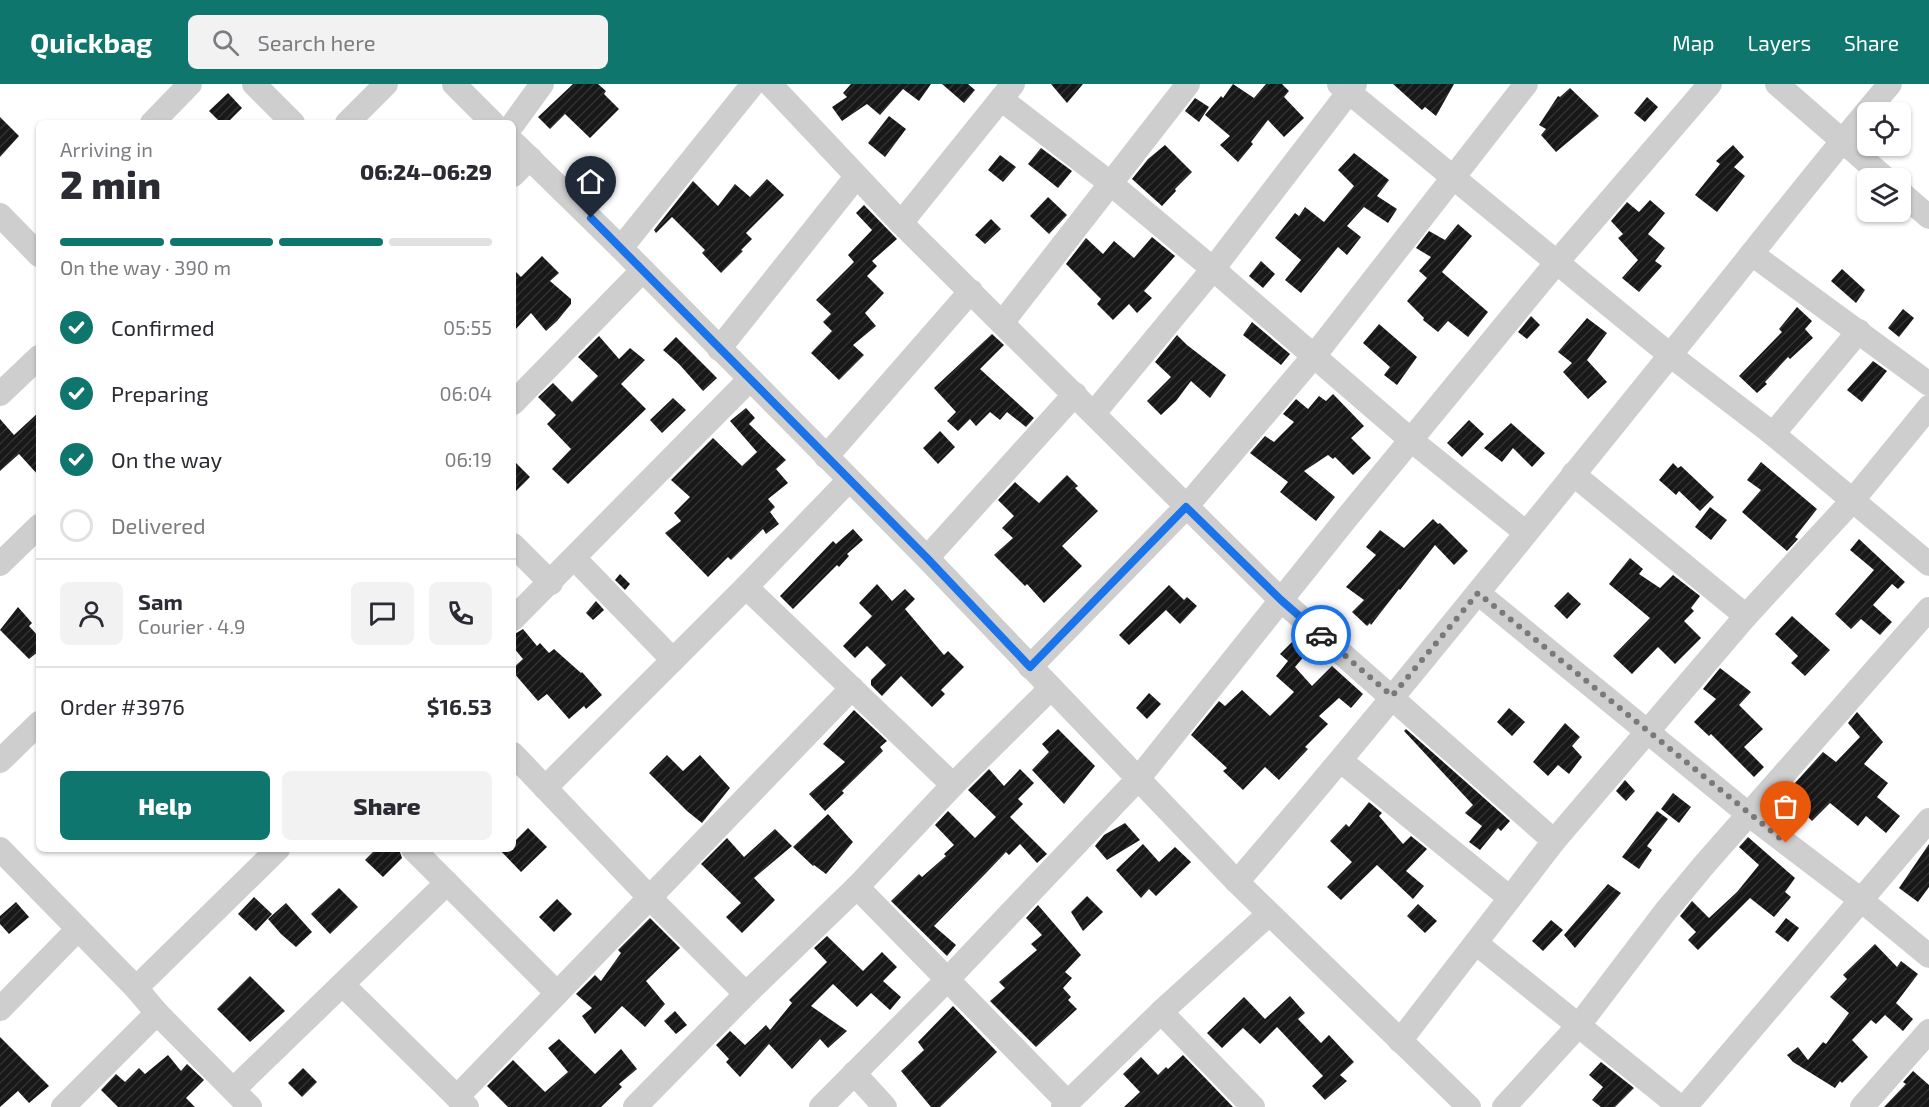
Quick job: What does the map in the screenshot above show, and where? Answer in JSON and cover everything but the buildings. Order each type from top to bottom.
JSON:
[{"type":"street","points":[[155,120],[190,84]]},
{"type":"street","points":[[254,84],[290,120]]},
{"type":"street","points":[[350,120],[386,84]]},
{"type":"street","points":[[454,84],[490,120]]},
{"type":"street","points":[[516,120],[542,84]]},
{"type":"street","points":[[621,248],[753,84]]},
{"type":"street","points":[[770,84],[901,223],[1281,600],[1554,841]]},
{"type":"street","points":[[1002,323],[1188,84]]},
{"type":"street","points":[[1030,667],[1186,507],[1314,356],[1526,84]]},
{"type":"street","points":[[821,1107],[947,980],[1138,779],[1557,262],[1710,84]]},
{"type":"street","points":[[1777,84],[1874,168]]},
{"type":"street","points":[[1237,882],[1341,761],[1842,140],[1890,84]]},
{"type":"street","points":[[1094,413],[1213,268],[1348,86],[1454,177],[1670,355],[1773,434],[1929,564]]},
{"type":"street","points":[[901,223],[1007,92],[1411,441],[1525,532]]},
{"type":"street","points":[[516,166],[521,150],[643,270],[927,558],[1237,882],[1469,1107]]},
{"type":"street","points":[[719,349],[856,177]]},
{"type":"street","points":[[1911,201],[1929,217]]},
{"type":"street","points":[[0,215],[36,248]]},
{"type":"street","points":[[1752,254],[1929,384]]},
{"type":"street","points":[[516,400],[643,270]]},
{"type":"street","points":[[826,457],[971,291]]},
{"type":"street","points":[[1773,434],[1859,331]]},
{"type":"street","points":[[0,394],[36,360]]},
{"type":"street","points":[[516,617],[750,379]]},
{"type":"street","points":[[927,558],[1075,394]]},
{"type":"street","points":[[1400,1041],[1477,944],[1554,841],[1746,616],[1853,500],[1929,407]]},
{"type":"street","points":[[1573,474],[1746,616]]},
{"type":"street","points":[[545,788],[746,587],[849,480]]},
{"type":"street","points":[[0,564],[36,529]]},
{"type":"street","points":[[516,548],[550,583]]},
{"type":"street","points":[[574,559],[673,660]]},
{"type":"street","points":[[746,587],[953,785]]},
{"type":"street","points":[[1478,593],[1748,814],[1861,900],[1929,956]]},
{"type":"street","points":[[1504,1107],[1579,1025],[1665,912],[1748,814],[1929,609]]},
{"type":"street","points":[[343,985],[462,1102],[557,993],[852,688]]},
{"type":"street","points":[[647,1103],[746,994],[857,887],[953,785],[1051,688]]},
{"type":"street","points":[[0,761],[36,726]]},
{"type":"street","points":[[516,757],[650,898],[746,994]]},
{"type":"street","points":[[1341,761],[1510,898]]},
{"type":"street","points":[[1685,1107],[1929,820]]},
{"type":"street","points":[[0,849],[250,1107]]},
{"type":"street","points":[[136,988],[275,852]]},
{"type":"street","points":[[416,852],[557,993]]},
{"type":"street","points":[[234,1089],[447,883]]},
{"type":"street","points":[[857,887],[1065,1105],[1161,1012],[1269,914]]},
{"type":"street","points":[[0,1009],[78,929]]},
{"type":"street","points":[[1477,944],[1680,1107]]},
{"type":"street","points":[[1161,1012],[1253,1107]]},
{"type":"street","points":[[63,1107],[157,1013]]},
{"type":"street","points":[[1862,1107],[1929,1031]]},
{"type":"street","points":[[854,1073],[885,1107]]},
{"type":"way so far","points":[[1321,635],[1392,696],[1478,593],[1786,843]]},
{"type":"route","points":[[591,218],[927,558],[1030,667],[1186,507],[1281,600],[1321,635]]}]
